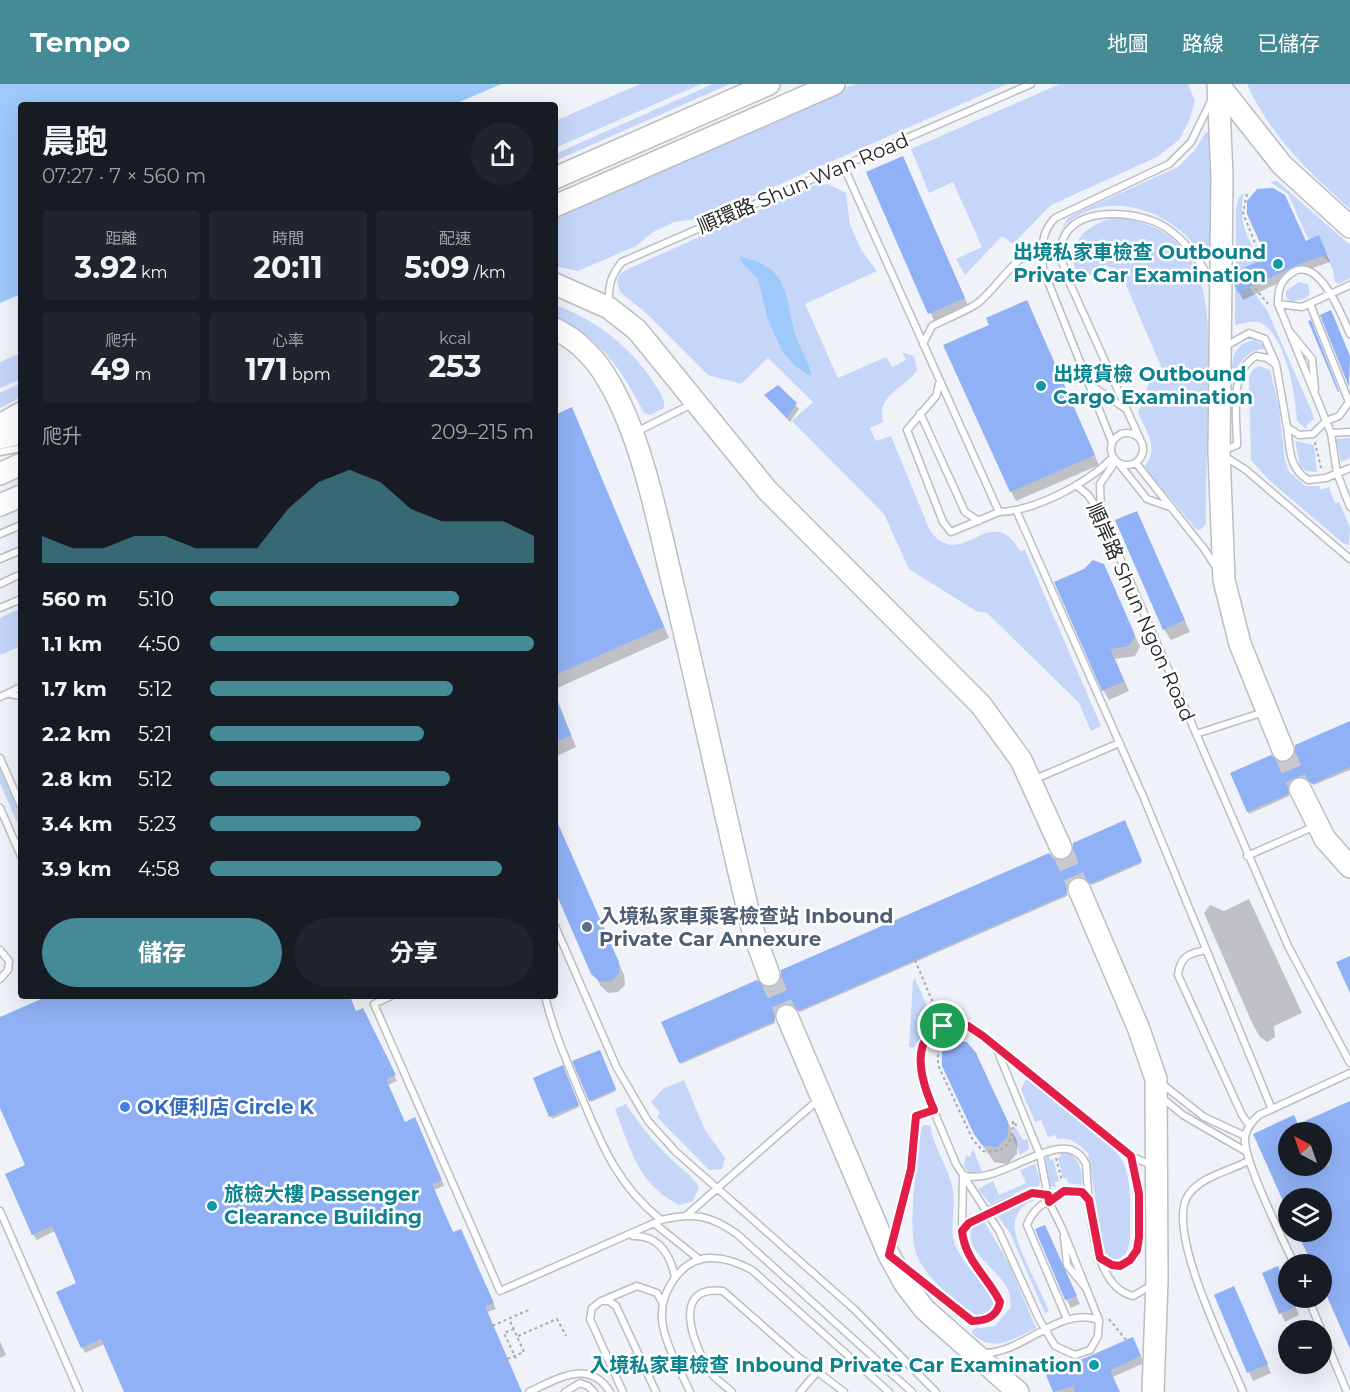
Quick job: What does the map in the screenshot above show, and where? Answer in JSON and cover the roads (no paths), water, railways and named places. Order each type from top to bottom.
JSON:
[{"type":"highway","points":[[558,177],[769,84]]},
{"type":"highway","points":[[558,205],[834,84]]},
{"type":"highway","points":[[1218,84],[1282,165],[1350,227]]},
{"type":"highway","points":[[1218,84],[1222,176],[1219,452],[1224,580],[1240,644],[1283,750]]},
{"type":"highway","points":[[558,285],[609,308],[637,330],[767,490],[981,705],[1009,742],[1032,781],[1061,848]]},
{"type":"highway","points":[[558,331],[578,344],[599,366],[618,399],[632,434],[664,544],[750,920],[769,975]]},
{"type":"highway","points":[[0,425],[18,415]]},
{"type":"highway","points":[[0,438],[18,434]]},
{"type":"highway","points":[[0,474],[18,465]]},
{"type":"highway","points":[[0,505],[18,497]]},
{"type":"highway","points":[[1300,789],[1317,825],[1350,867]]},
{"type":"highway","points":[[1079,889],[1142,1036],[1157,1087],[1157,1280],[1153,1392]]},
{"type":"highway","points":[[787,1016],[889,1255],[918,1302],[1018,1392]]},
{"type":"lane","name":"順環路 Shun Wan Road","points":[[609,308],[608,286],[613,273],[622,261],[1031,84]]},
{"type":"lane","points":[[1170,507],[1147,499],[1116,461],[1112,442],[1092,386],[1055,303],[1043,269],[1042,250],[1047,226],[1055,218],[1169,164],[1191,142],[1218,84]]},
{"type":"lane","points":[[843,165],[999,512],[951,532],[943,522],[908,439],[907,430],[936,396],[940,383]]},
{"type":"lane","points":[[1136,463],[1143,450],[1140,439],[1067,278],[1061,253],[1067,234],[1080,220],[1099,213],[1125,213],[1145,218],[1164,226],[1187,245],[1220,297]]},
{"type":"lane","points":[[923,344],[932,326],[976,304],[1020,258],[1053,248],[1061,253]]},
{"type":"lane","points":[[1350,334],[1331,294],[1322,281],[1312,273],[1300,269],[1282,281],[1278,292],[1278,304],[1331,433],[1337,473],[1350,507]]},
{"type":"lane","points":[[1278,304],[1302,307],[1350,285]]},
{"type":"lane","points":[[1287,427],[1306,436],[1318,431],[1326,421],[1340,416],[1349,402],[1310,304]]},
{"type":"lane","points":[[1288,328],[1312,359],[1316,395]]},
{"type":"lane","points":[[1219,354],[1228,344],[1244,334],[1256,333],[1265,339],[1276,364],[1292,464],[1299,474],[1308,480],[1316,481],[1350,468]]},
{"type":"lane","points":[[1219,452],[1237,445],[1239,374],[1246,362],[1256,356],[1267,358],[1276,364]]},
{"type":"lane","points":[[1092,386],[1127,410]]},
{"type":"lane","points":[[632,434],[695,402]]},
{"type":"lane","points":[[921,413],[965,513],[979,520]]},
{"type":"lane","points":[[1331,433],[1350,432]]},
{"type":"lane","points":[[1112,442],[1125,433],[1140,439]]},
{"type":"lane","points":[[0,452],[18,449]]},
{"type":"lane","points":[[1219,452],[1246,470],[1350,559]]},
{"type":"lane","points":[[1101,514],[1100,484],[1116,461]]},
{"type":"lane","points":[[1076,485],[1116,461],[1136,463],[1205,550],[1224,580]]},
{"type":"lane","name":"順岸路 Shun Ngon Road","points":[[999,512],[1017,512],[1076,485],[1088,495],[1101,514],[1247,856],[1288,946],[1350,1063]]},
{"type":"lane","points":[[1017,512],[1143,796],[1271,1107]]},
{"type":"lane","points":[[0,534],[18,526]]},
{"type":"lane","points":[[0,559],[18,551]]},
{"type":"lane","points":[[0,584],[18,575]]},
{"type":"lane","points":[[0,608],[18,599]]},
{"type":"lane","points":[[2,696],[18,688]]},
{"type":"lane","points":[[2,696],[18,696]]},
{"type":"lane","points":[[1196,734],[1266,711]]},
{"type":"lane","points":[[1032,781],[1118,744]]},
{"type":"lane","points":[[0,758],[18,799]]},
{"type":"lane","points":[[0,808],[18,849]]},
{"type":"lane","points":[[1247,856],[1317,825]]},
{"type":"lane","points":[[558,935],[633,1099],[662,1137],[854,1309],[936,1392]]},
{"type":"lane","points":[[0,950],[9,961],[8,970],[0,979]]},
{"type":"lane","points":[[1206,950],[1188,954],[1182,960],[1178,975],[1242,1115],[1250,1125]]},
{"type":"lane","points":[[385,999],[374,1004],[500,1291],[658,1222],[688,1214],[716,1221],[737,1234],[912,1392]]},
{"type":"lane","points":[[546,999],[555,1035],[600,1144],[635,1196],[658,1222],[700,1260]]},
{"type":"lane","points":[[996,1047],[1040,1155],[1048,1199],[1099,1320],[1098,1336],[1090,1350],[1075,1355],[1065,1352],[1055,1346],[1046,1331],[999,1231],[963,1175],[923,1085],[920,1060],[926,1041],[943,1026],[968,1026],[996,1047],[1131,1156],[1157,1168]]},
{"type":"lane","points":[[1290,1254],[1248,1161],[1245,1136],[1258,1114],[1350,1073]]},
{"type":"lane","points":[[1157,1087],[1204,1117],[1245,1136]]},
{"type":"lane","points":[[1157,1087],[1183,1115],[1245,1151]]},
{"type":"lane","points":[[688,1214],[717,1186],[822,1097]]},
{"type":"lane","points":[[934,1110],[916,1116],[911,1169],[889,1255],[972,1321],[987,1319],[999,1310],[1000,1302],[970,1259],[962,1231],[963,1175]]},
{"type":"lane","points":[[963,1175],[974,1179],[986,1177],[1054,1150],[1064,1147],[1075,1150],[1086,1164],[1089,1200],[1100,1258],[1109,1280],[1124,1293],[1133,1296],[1143,1292],[1157,1280]]},
{"type":"lane","points":[[1100,1258],[1112,1265],[1120,1266],[1130,1260],[1137,1250],[1139,1194],[1131,1156]]},
{"type":"lane","points":[[1243,1392],[1187,1253],[1182,1227],[1185,1199],[1194,1187],[1248,1161]]},
{"type":"lane","points":[[1067,1319],[1027,1225],[1030,1214],[1039,1205],[1064,1191],[1082,1192],[1089,1200]]},
{"type":"lane","points":[[962,1231],[969,1223],[987,1212],[1032,1193],[1048,1199]]},
{"type":"lane","points":[[0,1211],[79,1392]]},
{"type":"lane","points":[[629,1236],[648,1237],[660,1244],[670,1257],[675,1277]]},
{"type":"lane","points":[[662,1302],[675,1277],[700,1260],[729,1260],[752,1270],[889,1392]]},
{"type":"lane","points":[[623,1392],[590,1319],[592,1308],[601,1301],[637,1286],[657,1293],[662,1302],[663,1329],[690,1392]]},
{"type":"lane","points":[[732,1392],[712,1374],[690,1330],[688,1317],[691,1306],[697,1298],[715,1290],[723,1291],[797,1356],[844,1392]]},
{"type":"lane","points":[[601,1301],[609,1301],[616,1306],[656,1392]]},
{"type":"lane","points":[[1312,1308],[1347,1392]]},
{"type":"lane","points":[[973,1352],[987,1353],[1006,1349],[1067,1319],[1090,1317],[1099,1320]]},
{"type":"lane","points":[[612,1367],[639,1355]]},
{"type":"lane","points":[[800,1392],[818,1371]]},
{"type":"lane","points":[[529,1392],[565,1375],[581,1372],[600,1380],[610,1392]]},
{"type":"lane","points":[[565,1392],[580,1383],[588,1386],[594,1392]]},
{"type":"tunnel","points":[[1283,750],[1300,789]]},
{"type":"tunnel","points":[[1061,848],[1079,889]]},
{"type":"tunnel","points":[[769,975],[787,1016]]},
{"type":"place","name":"出境私家車檢查 Outbound Private Car Examination","points":[[1278,264]]},
{"type":"place","name":"出境貨檢 Outbound Cargo Examination","points":[[1041,386]]},
{"type":"place","name":"入境私家車乘客檢查站 Inbound Private Car Annexure","points":[[587,927]]},
{"type":"place","name":"OK便利店 Circle K","points":[[125,1107]]},
{"type":"place","name":"旅檢大樓 Passenger Clearance Building","points":[[212,1206]]},
{"type":"place","name":"入境私家車檢查 Inbound Private Car Examination","points":[[1094,1365]]}]
